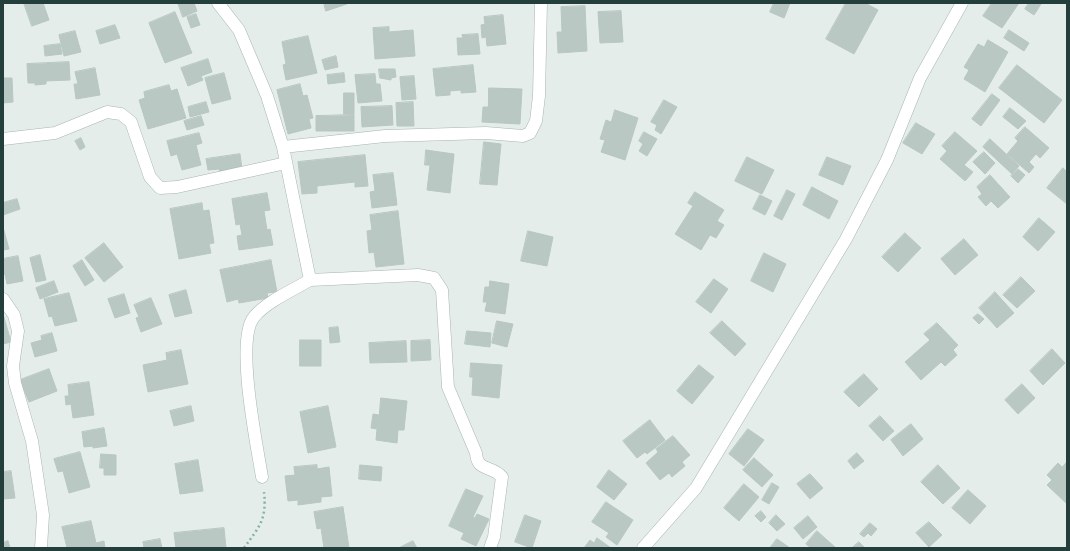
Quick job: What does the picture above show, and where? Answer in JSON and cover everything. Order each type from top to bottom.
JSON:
[{"type":"street","points":[[218,3],[239,30],[267,96],[283,146],[310,280]]},
{"type":"street","points":[[283,146],[392,135],[486,133],[523,136],[530,133],[536,120],[539,96],[541,3]]},
{"type":"street","points":[[643,548],[696,488],[846,239],[887,160],[920,78],[962,3]]},
{"type":"street","points":[[3,139],[55,133],[107,112],[121,114],[131,122],[150,177],[160,188],[177,187],[286,163]]},
{"type":"street","points":[[262,477],[251,406],[246,346],[248,329],[253,317],[263,308],[310,280],[418,275],[434,278],[442,290],[448,387],[476,453],[476,460],[480,465],[497,471],[502,477],[494,538],[490,548]]},
{"type":"street","points":[[3,299],[14,315],[18,331],[13,366],[15,383],[32,441],[43,515],[41,548]]},
{"type":"path","points":[[244,548],[262,522],[265,506],[262,477]]},
{"type":"building","points":[[24,3],[43,3],[49,20],[32,26]]},
{"type":"building","points":[[178,3],[194,3],[197,11],[183,17]]},
{"type":"building","points":[[324,3],[347,3],[347,4],[326,11]]},
{"type":"building","points":[[774,3],[790,3],[784,18],[770,12]]},
{"type":"building","points":[[846,3],[865,3],[878,10],[854,54],[826,39]]},
{"type":"building","points":[[992,3],[1019,3],[1002,28],[983,16]]},
{"type":"building","points":[[1029,3],[1041,4],[1034,15],[1025,9]]},
{"type":"building","points":[[585,6],[587,51],[558,53],[557,32],[562,32],[561,7]]},
{"type":"building","points":[[621,11],[623,42],[600,43],[598,12]]},
{"type":"building","points":[[175,12],[192,53],[165,63],[149,23]]},
{"type":"building","points":[[196,14],[200,25],[191,28],[187,17]]},
{"type":"building","points":[[503,15],[506,44],[487,46],[486,37],[482,38],[481,25],[485,24],[484,17]]},
{"type":"building","points":[[115,25],[120,38],[100,44],[96,31]]},
{"type":"building","points":[[389,27],[389,32],[413,30],[415,56],[375,59],[373,28]]},
{"type":"building","points":[[1009,30],[1029,43],[1024,51],[1004,38]]},
{"type":"building","points":[[75,31],[81,52],[64,56],[59,35]]},
{"type":"building","points":[[478,34],[480,54],[458,55],[457,38],[463,38],[462,35]]},
{"type":"building","points":[[308,36],[317,73],[286,80],[283,65],[286,64],[282,42]]},
{"type":"building","points":[[988,40],[1008,52],[985,92],[964,79],[969,70],[964,67],[978,44],[984,47]]},
{"type":"building","points":[[60,44],[62,54],[45,56],[44,46]]},
{"type":"building","points":[[336,56],[338,67],[325,70],[322,60]]},
{"type":"building","points":[[208,59],[212,72],[201,76],[203,80],[188,86],[181,68]]},
{"type":"building","points":[[69,62],[70,80],[46,81],[46,84],[35,85],[35,83],[28,83],[27,64]]},
{"type":"building","points":[[473,65],[476,92],[461,93],[461,90],[450,91],[450,95],[436,96],[433,69]]},
{"type":"building","points":[[1017,65],[1062,100],[1044,123],[999,88]]},
{"type":"building","points":[[95,68],[100,95],[76,99],[74,84],[78,84],[75,72]]},
{"type":"building","points":[[379,69],[395,69],[396,77],[391,78],[391,80],[380,78]]},
{"type":"building","points":[[224,73],[231,99],[212,104],[205,78]]},
{"type":"building","points":[[344,73],[345,82],[328,84],[327,75]]},
{"type":"building","points":[[375,74],[376,84],[380,84],[382,101],[358,103],[355,75]]},
{"type":"building","points":[[414,76],[416,99],[402,100],[400,77]]},
{"type":"building","points":[[3,78],[12,78],[13,102],[3,103]]},
{"type":"building","points":[[300,84],[303,96],[307,95],[313,118],[309,119],[311,128],[288,134],[277,90]]},
{"type":"building","points":[[169,85],[171,91],[177,89],[186,118],[148,129],[139,100],[145,98],[144,92]]},
{"type":"building","points":[[489,88],[522,89],[520,124],[482,122],[483,107],[488,107]]},
{"type":"building","points":[[344,93],[354,93],[354,114],[344,114]]},
{"type":"building","points":[[992,94],[1000,100],[981,126],[972,119]]},
{"type":"building","points":[[664,100],[677,107],[661,134],[655,130],[657,125],[651,122]]},
{"type":"building","points":[[206,102],[209,112],[190,117],[188,107]]},
{"type":"building","points":[[413,102],[414,126],[397,126],[396,103]]},
{"type":"building","points":[[392,106],[393,125],[362,127],[361,107]]},
{"type":"building","points":[[1010,108],[1026,121],[1018,129],[1003,117]]},
{"type":"building","points":[[615,110],[638,118],[625,160],[601,152],[605,140],[600,139],[606,120],[611,122]]},
{"type":"building","points":[[354,115],[354,131],[316,131],[316,116]]},
{"type":"building","points":[[201,116],[204,125],[187,130],[184,121]]},
{"type":"building","points":[[916,123],[935,134],[922,154],[903,143]]},
{"type":"building","points":[[1025,127],[1049,148],[1040,158],[1036,154],[1029,162],[1034,167],[1029,173],[1007,154],[1018,141],[1015,138]]},
{"type":"building","points":[[644,132],[657,139],[647,156],[639,151],[643,144],[639,141]]},
{"type":"building","points":[[955,132],[977,151],[964,165],[973,172],[965,181],[940,159],[947,151],[942,146]]},
{"type":"building","points":[[199,133],[202,143],[196,145],[201,165],[182,170],[177,154],[171,156],[167,141]]},
{"type":"building","points":[[81,138],[85,147],[80,150],[75,141]]},
{"type":"building","points":[[990,139],[1019,166],[1012,174],[983,147]]},
{"type":"building","points":[[484,142],[501,144],[497,185],[480,184]]},
{"type":"building","points":[[426,150],[454,154],[450,193],[427,190],[430,165],[425,165]]},
{"type":"building","points":[[984,152],[995,163],[985,174],[973,162]]},
{"type":"building","points":[[240,154],[242,169],[220,172],[219,169],[208,170],[206,159]]},
{"type":"building","points":[[365,155],[368,186],[355,187],[355,182],[317,186],[317,193],[302,194],[298,162]]},
{"type":"building","points":[[747,157],[774,170],[762,194],[735,181]]},
{"type":"building","points":[[827,157],[851,166],[843,185],[819,175]]},
{"type":"building","points":[[1063,168],[1067,172],[1067,204],[1047,188]]},
{"type":"building","points":[[1018,169],[1025,175],[1018,183],[1011,176]]},
{"type":"building","points":[[393,173],[397,205],[372,208],[370,192],[375,191],[373,175]]},
{"type":"building","points":[[990,175],[1010,197],[998,208],[991,201],[986,206],[978,197],[982,194],[977,187]]},
{"type":"building","points":[[812,187],[838,201],[829,219],[803,205]]},
{"type":"building","points":[[787,190],[795,194],[782,220],[774,216]]},
{"type":"building","points":[[695,192],[724,210],[717,221],[724,225],[716,238],[710,235],[701,250],[675,234],[693,206],[688,203]]},
{"type":"building","points":[[267,193],[270,210],[264,211],[267,230],[270,229],[273,245],[239,250],[237,236],[242,235],[240,224],[236,225],[232,199]]},
{"type":"building","points":[[760,195],[772,201],[765,215],[753,209]]},
{"type":"building","points":[[17,199],[20,209],[3,215],[3,203]]},
{"type":"building","points":[[202,203],[203,211],[209,210],[214,243],[209,244],[211,253],[179,259],[170,209]]},
{"type":"building","points":[[398,211],[404,264],[376,267],[374,252],[369,253],[367,231],[372,230],[370,215]]},
{"type":"building","points":[[1039,218],[1055,232],[1038,251],[1023,237]]},
{"type":"building","points":[[3,227],[9,249],[3,250]]},
{"type":"building","points":[[528,231],[553,237],[547,266],[521,261]]},
{"type":"building","points":[[905,233],[921,248],[898,272],[882,257]]},
{"type":"building","points":[[964,239],[978,255],[955,275],[941,259]]},
{"type":"building","points":[[104,243],[123,267],[104,282],[85,258]]},
{"type":"building","points":[[764,253],[786,264],[773,292],[751,281]]},
{"type":"building","points":[[40,255],[46,280],[36,282],[30,258]]},
{"type":"building","points":[[18,256],[23,281],[7,284],[5,274],[3,275],[3,259]]},
{"type":"building","points":[[82,260],[94,280],[85,286],[73,266]]},
{"type":"building","points":[[271,260],[277,292],[267,293],[268,298],[239,303],[238,299],[227,302],[220,270]]},
{"type":"building","points":[[1021,277],[1035,291],[1017,308],[1003,295]]},
{"type":"building","points":[[714,279],[728,289],[711,313],[696,302]]},
{"type":"building","points":[[54,281],[58,292],[40,299],[36,288]]},
{"type":"building","points":[[490,281],[509,284],[505,314],[485,311],[487,302],[483,302],[485,287],[489,287]]},
{"type":"building","points":[[186,290],[192,313],[175,317],[169,295]]},
{"type":"building","points":[[995,292],[1014,313],[997,328],[979,308]]},
{"type":"building","points":[[69,293],[77,321],[55,326],[52,316],[49,317],[44,299]]},
{"type":"building","points":[[124,294],[130,313],[115,318],[108,299]]},
{"type":"building","points":[[151,298],[162,324],[141,332],[136,318],[139,317],[134,305]]},
{"type":"building","points":[[3,314],[11,342],[3,344]]},
{"type":"building","points":[[978,314],[984,319],[979,324],[973,318]]},
{"type":"building","points":[[497,321],[513,324],[507,347],[492,343]]},
{"type":"building","points":[[722,321],[746,344],[735,356],[710,333]]},
{"type":"building","points":[[937,323],[958,345],[953,350],[957,355],[945,366],[941,362],[921,380],[905,362],[930,340],[924,334]]},
{"type":"building","points":[[338,327],[340,342],[330,343],[329,328]]},
{"type":"building","points":[[467,331],[491,333],[490,347],[465,344]]},
{"type":"building","points":[[52,333],[57,351],[35,357],[31,343],[42,340],[41,336]]},
{"type":"building","points":[[300,340],[321,340],[321,366],[300,366]]},
{"type":"building","points":[[430,340],[431,360],[411,361],[411,341]]},
{"type":"building","points":[[406,341],[407,362],[370,363],[369,343]]},
{"type":"building","points":[[1052,349],[1065,363],[1043,385],[1030,371]]},
{"type":"building","points":[[181,350],[188,384],[148,392],[143,365],[167,360],[166,353]]},
{"type":"building","points":[[471,363],[502,365],[499,398],[472,395],[473,377],[470,377]]},
{"type":"building","points":[[699,365],[714,377],[692,404],[677,391]]},
{"type":"building","points":[[49,369],[57,391],[29,402],[20,380]]},
{"type":"building","points":[[864,374],[878,389],[859,407],[844,392]]},
{"type":"building","points":[[89,382],[94,415],[73,418],[71,404],[66,405],[65,396],[69,396],[68,385]]},
{"type":"building","points":[[1022,384],[1035,398],[1018,414],[1005,400]]},
{"type":"building","points":[[381,398],[407,401],[404,430],[398,430],[397,443],[376,440],[377,429],[371,428],[373,414],[379,415]]},
{"type":"building","points":[[191,406],[194,421],[174,426],[170,411]]},
{"type":"building","points":[[328,406],[336,447],[308,453],[300,412]]},
{"type":"building","points":[[880,416],[894,431],[883,441],[869,426]]},
{"type":"building","points":[[650,420],[665,440],[647,454],[645,452],[637,458],[623,441]]},
{"type":"building","points":[[911,424],[923,439],[903,456],[891,440]]},
{"type":"building","points":[[104,428],[107,446],[93,448],[93,446],[84,447],[82,432]]},
{"type":"building","points":[[748,429],[764,440],[744,466],[729,454]]},
{"type":"building","points":[[673,436],[690,455],[682,462],[685,466],[672,477],[669,473],[660,480],[646,463],[658,452],[656,449]]},
{"type":"building","points":[[80,452],[90,487],[69,493],[63,471],[58,472],[54,459]]},
{"type":"building","points":[[857,453],[864,461],[854,469],[848,461]]},
{"type":"building","points":[[101,454],[116,455],[116,475],[104,475],[104,468],[100,468]]},
{"type":"building","points":[[754,458],[773,475],[762,487],[743,470]]},
{"type":"building","points":[[198,460],[203,491],[180,494],[175,464]]},
{"type":"building","points":[[1067,462],[1067,504],[1047,485],[1052,480],[1047,475],[1058,463],[1062,467]]},
{"type":"building","points":[[317,465],[317,469],[329,467],[332,496],[321,497],[321,502],[298,505],[298,500],[288,501],[285,476],[295,475],[294,467]]},
{"type":"building","points":[[360,465],[382,467],[381,481],[359,479]]},
{"type":"building","points":[[938,465],[960,488],[943,504],[921,482]]},
{"type":"building","points":[[609,470],[627,484],[614,500],[597,487]]},
{"type":"building","points":[[11,471],[15,498],[3,499],[3,472]]},
{"type":"building","points":[[810,474],[823,488],[810,499],[797,484]]},
{"type":"building","points":[[772,483],[779,487],[769,504],[762,500]]},
{"type":"building","points":[[744,484],[759,497],[739,521],[724,508]]},
{"type":"building","points":[[466,489],[483,496],[473,517],[475,518],[477,514],[489,519],[476,546],[461,539],[464,533],[449,526]]},
{"type":"building","points":[[968,490],[986,506],[970,524],[952,508]]},
{"type":"building","points":[[606,502],[633,520],[617,545],[606,537],[609,533],[592,522]]},
{"type":"building","points":[[343,507],[349,548],[324,548],[321,528],[317,529],[314,512]]},
{"type":"building","points":[[761,511],[766,517],[761,522],[755,516]]},
{"type":"building","points":[[525,515],[541,521],[532,548],[515,542]]},
{"type":"building","points":[[776,515],[785,524],[777,531],[769,523]]},
{"type":"building","points":[[808,516],[817,527],[803,539],[794,528]]},
{"type":"building","points":[[91,521],[96,543],[104,541],[105,548],[67,548],[62,527]]},
{"type":"building","points":[[929,522],[942,535],[929,547],[916,533]]},
{"type":"building","points":[[870,523],[877,529],[871,536],[868,533],[864,537],[860,534]]},
{"type":"building","points":[[224,528],[226,548],[176,548],[174,533]]},
{"type":"building","points":[[817,531],[836,548],[811,548],[806,544]]},
{"type":"building","points":[[597,538],[611,548],[584,548],[590,540],[594,543]]},
{"type":"building","points":[[160,539],[162,548],[144,548],[143,542]]},
{"type":"building","points":[[777,539],[790,548],[770,548]]},
{"type":"building","points":[[8,541],[10,548],[3,548],[3,543]]},
{"type":"building","points":[[413,541],[417,548],[399,548]]},
{"type":"building","points":[[859,542],[865,548],[852,548]]}]
